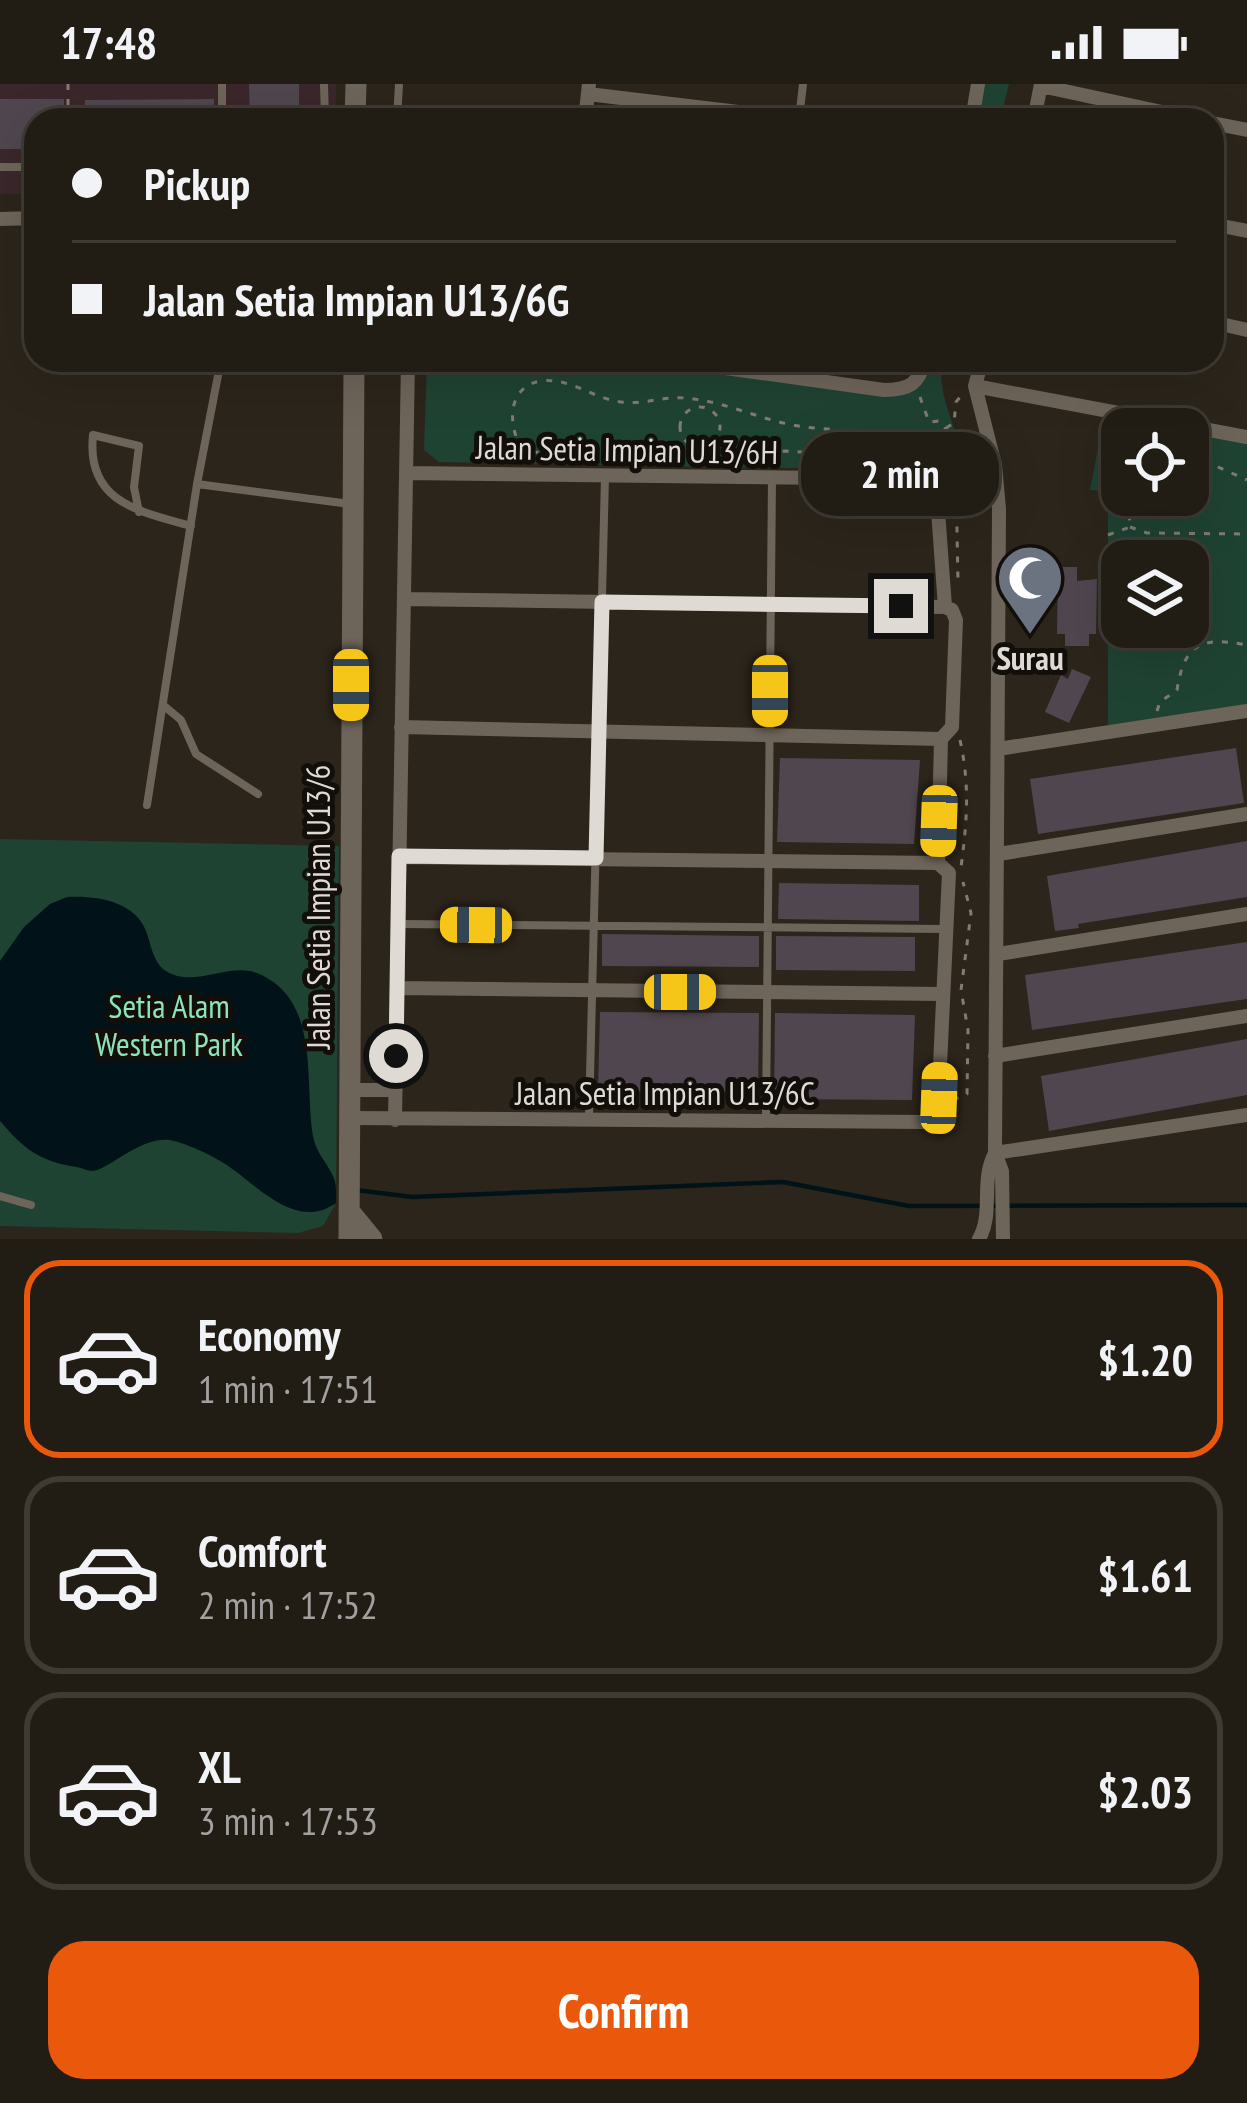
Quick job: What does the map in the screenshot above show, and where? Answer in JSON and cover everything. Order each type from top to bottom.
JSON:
[{"type":"street","points":[[1041,85],[1145,108]]},
{"type":"street","points":[[589,89],[719,108]]},
{"type":"street","name":"Jalan Setia Impian U13/6","points":[[349,1239],[354,372]]},
{"type":"street","points":[[395,1120],[408,372]]},
{"type":"street","points":[[794,372],[884,390],[914,385],[922,372]]},
{"type":"street","points":[[979,372],[975,386],[995,465],[999,509],[994,1153],[1002,1171],[993,1219],[979,1239]]},
{"type":"street","points":[[975,386],[1101,409]]},
{"type":"street","points":[[1209,429],[1247,437]]},
{"type":"street","name":"Jalan Setia Impian U13/6H","points":[[406,472],[920,478],[936,490],[951,603]]},
{"type":"street","points":[[404,599],[951,603],[956,620],[955,689],[952,727],[941,740],[938,862]]},
{"type":"street","points":[[998,749],[1247,711]]},
{"type":"street","points":[[401,728],[941,740]]},
{"type":"street","points":[[999,854],[1247,814]]},
{"type":"street","points":[[399,856],[938,862],[950,873],[939,1098]]},
{"type":"street","points":[[998,954],[1247,914]]},
{"type":"street","points":[[397,988],[942,994]]},
{"type":"street","points":[[995,1056],[1247,1016]]},
{"type":"street","points":[[348,1090],[395,1090]]},
{"type":"street","name":"Jalan Setia Impian U13/6C","points":[[348,1118],[925,1122],[934,1117],[939,1098]]},
{"type":"street","points":[[994,1153],[1247,1115]]},
{"type":"street","points":[[994,1153],[985,1183],[1003,1239]]},
{"type":"street","points":[[332,1239],[349,1207],[372,1239]]},
{"type":"lane","points":[[147,805],[219,372]]},
{"type":"lane","points":[[139,512],[134,487],[139,446],[93,434],[91,457],[104,490],[139,512],[191,526]]},
{"type":"lane","points":[[589,1117],[605,476]]},
{"type":"lane","points":[[766,1119],[772,478]]},
{"type":"lane","points":[[197,484],[352,504]]},
{"type":"lane","points":[[163,705],[181,720],[196,754],[258,794]]},
{"type":"lane","points":[[398,924],[946,929]]},
{"type":"lane","points":[[0,1196],[31,1205]]},
{"type":"path","points":[[871,445],[862,436],[844,431],[792,425],[680,397],[619,402],[562,382],[543,381],[522,391],[510,414],[517,440],[541,456],[554,457],[609,440],[681,455],[786,451],[855,455],[884,439],[903,441],[940,457],[950,465],[956,480],[951,603]]},
{"type":"path","points":[[914,385],[928,422],[937,420],[950,434],[940,457]]},
{"type":"path","points":[[945,428],[954,423],[956,402],[975,386]]},
{"type":"path","points":[[702,403],[719,418],[721,428],[709,445],[698,447],[688,444],[680,425],[683,415],[702,403]]},
{"type":"path","points":[[508,474],[509,449],[517,440]]},
{"type":"path","points":[[1209,467],[1247,480]]},
{"type":"path","points":[[1130,516],[1130,527]]},
{"type":"path","points":[[1108,535],[1130,527],[1147,533],[1247,534]]},
{"type":"path","points":[[1154,724],[1160,702],[1177,690],[1181,664],[1189,651],[1227,641],[1247,645]]},
{"type":"path","points":[[939,1098],[957,1100],[967,1094],[968,1030],[962,990],[971,913],[962,876],[968,791],[959,736]]},
{"type":"shaded area","points":[[0,84],[336,84],[336,108],[24,108],[24,194],[0,194]]},
{"type":"shaded area","points":[[67,897],[101,899],[133,913],[158,963],[177,976],[246,970],[277,985],[291,1002],[306,1043],[313,1136],[334,1179],[336,1203],[320,1211],[290,1208],[217,1159],[170,1140],[143,1145],[95,1171],[63,1164],[33,1152],[0,1121],[0,961],[24,927],[50,904]]},
{"type":"green space","points":[[983,84],[1009,84],[1003,108],[979,108]]},
{"type":"green space","points":[[427,372],[705,372],[886,396],[912,384],[916,372],[941,372],[960,456],[959,471],[439,462],[424,450]]},
{"type":"green space","points":[[1101,433],[1101,491],[1090,490]]},
{"type":"green space","points":[[1209,436],[1247,442],[1247,705],[1108,725],[1108,648],[1209,648],[1209,540],[1108,540],[1108,516],[1209,516]]},
{"type":"green space","name":"Setia Alam Western Park","points":[[0,839],[339,846],[336,1203],[323,1226],[298,1233],[0,1226]]},
{"type":"building","points":[[249,84],[299,84],[299,108],[250,108]]},
{"type":"building","points":[[0,99],[64,99],[64,108],[24,108],[24,149],[0,149]]},
{"type":"building","points":[[214,99],[214,108],[85,108],[85,100]]},
{"type":"building","points":[[1058,567],[1077,567],[1077,581],[1097,579],[1096,634],[1089,634],[1089,646],[1065,646],[1065,634],[1057,634]]},
{"type":"building","points":[[1072,669],[1091,677],[1069,723],[1045,712],[1061,675],[1068,679]]},
{"type":"building","points":[[1236,748],[1244,803],[1038,834],[1030,779]]},
{"type":"building","points":[[780,758],[920,760],[914,844],[777,842]]},
{"type":"building","points":[[1247,841],[1247,897],[1055,931],[1047,876]]},
{"type":"building","points":[[779,883],[919,885],[919,921],[778,919]]},
{"type":"building","points":[[602,934],[759,936],[759,967],[602,966]]},
{"type":"building","points":[[776,936],[915,937],[915,971],[776,970]]},
{"type":"building","points":[[1247,942],[1247,999],[1032,1030],[1025,975]]},
{"type":"building","points":[[600,1012],[759,1013],[758,1092],[598,1091]]},
{"type":"building","points":[[775,1013],[915,1015],[912,1100],[774,1099]]},
{"type":"building","points":[[1247,1039],[1247,1095],[1049,1131],[1041,1076]]},
{"type":"waterway","points":[[356,1190],[412,1197],[783,1182],[909,1206],[1247,1205]]},
{"type":"place","name":"Surau","points":[[1030,637]]},
{"type":"route","points":[[396,1056],[399,856],[596,858],[602,602],[901,606]]}]
